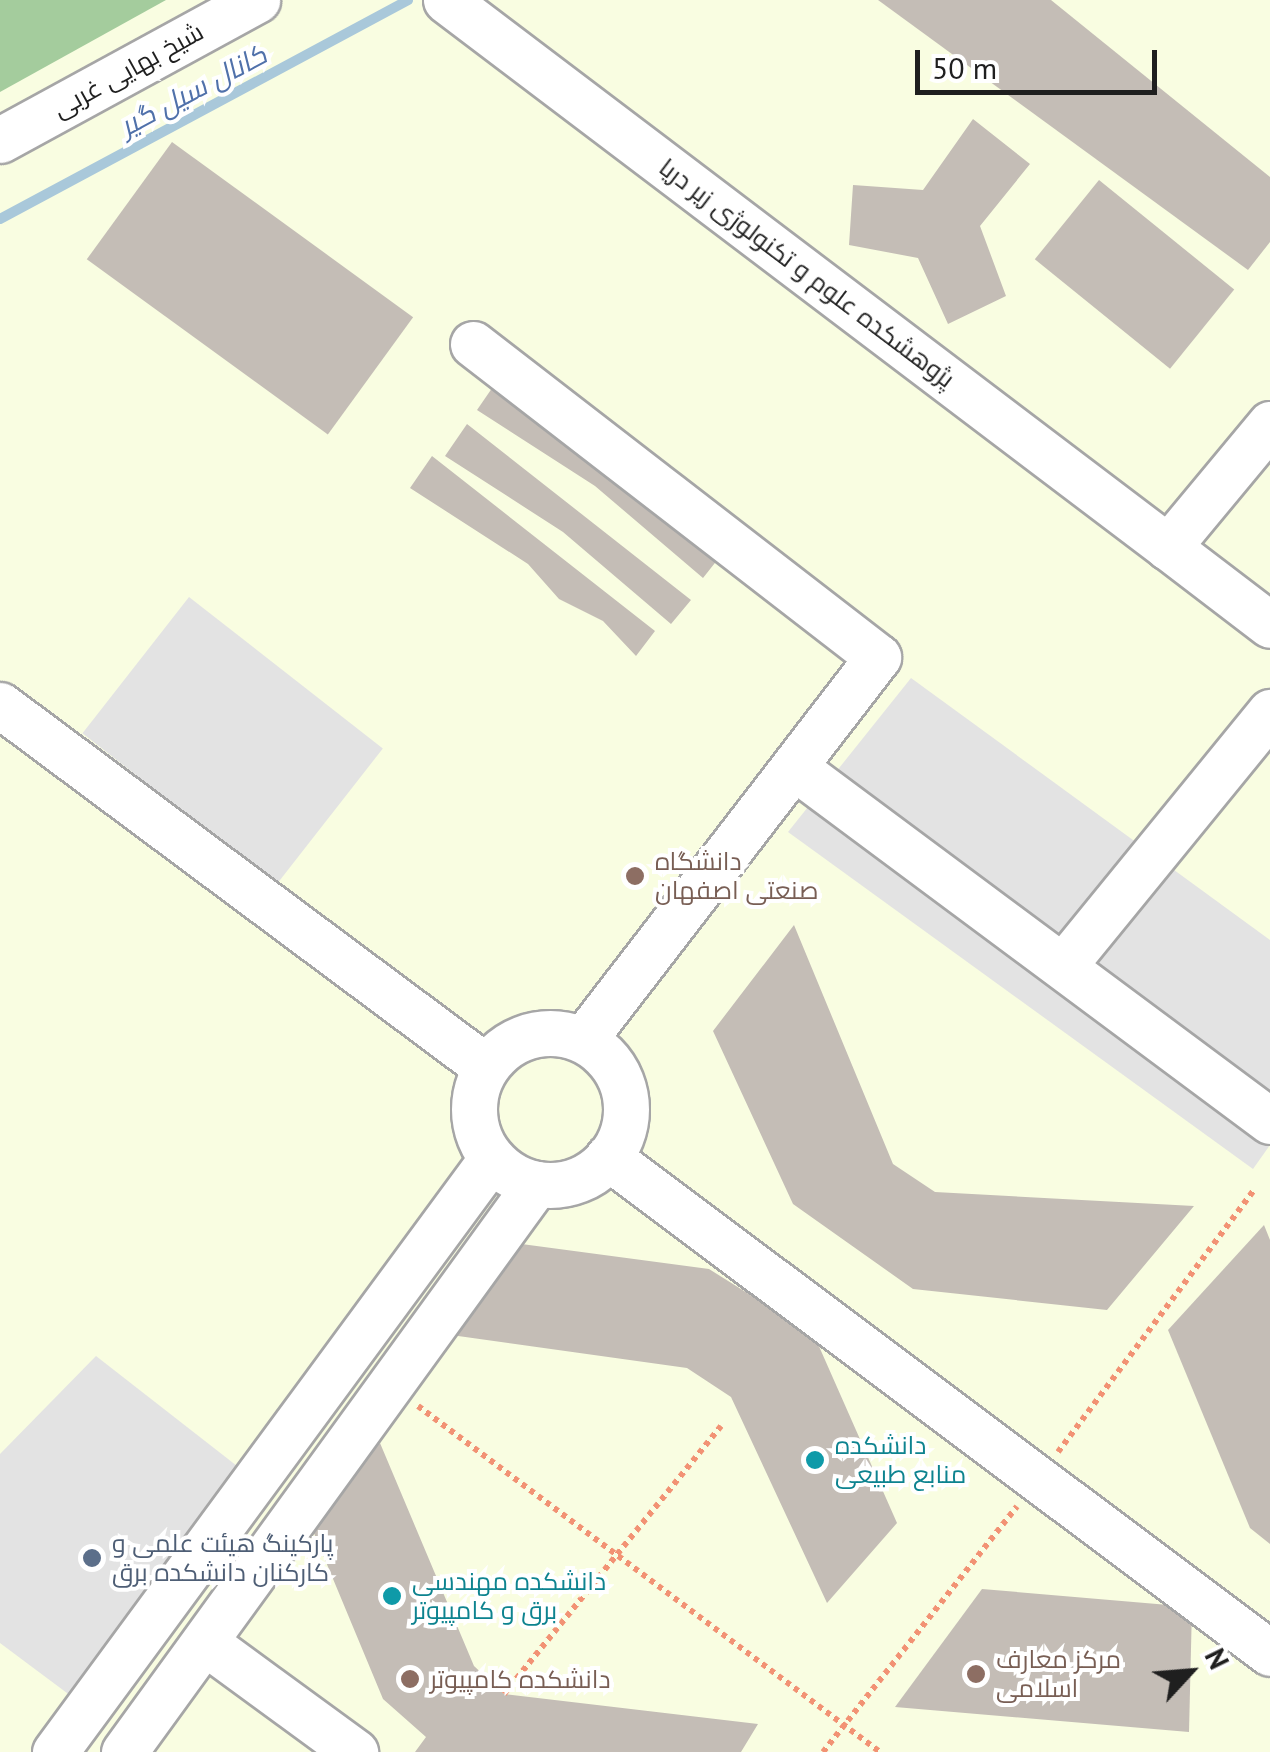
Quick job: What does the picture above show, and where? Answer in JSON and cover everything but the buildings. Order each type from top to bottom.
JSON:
[{"type":"street","name":"شیخ بهایی غربی","points":[[0,140],[256,0]]},
{"type":"street","name":"پژوهشکده علوم و تکنولوژی زیر دریا","points":[[462,12],[1270,624]]},
{"type":"street","points":[[473,344],[878,657],[583,1040]]},
{"type":"street","points":[[1168,547],[1270,424]]},
{"type":"street","points":[[0,705],[486,1067]]},
{"type":"street","points":[[1064,966],[1270,712]]},
{"type":"street","points":[[794,767],[1270,1120]]},
{"type":"street","points":[[519,1039],[583,1040],[624,1093],[620,1138],[608,1157],[576,1180],[536,1184],[492,1158],[475,1124],[486,1067],[519,1039]]},
{"type":"street","points":[[608,1157],[1270,1654]]},
{"type":"street","points":[[55,1752],[492,1158]]},
{"type":"street","points":[[124,1752],[393,1387],[536,1184]]},
{"type":"street","points":[[206,1643],[355,1752]]},
{"type":"path","points":[[822,1752],[1038,1479],[1254,1190]]},
{"type":"path","points":[[393,1387],[615,1559],[880,1752]]},
{"type":"path","points":[[504,1694],[722,1426]]},
{"type":"shaded area","name":"دانشگاه صنعتی اصفهان","points":[[0,0],[1270,0],[1270,1752],[0,1752]]},
{"type":"shaded area","points":[[189,597],[383,748],[276,885],[82,733]]},
{"type":"shaded area","points":[[911,678],[1270,940],[1270,1145],[1253,1169],[788,832]]},
{"type":"shaded area","name":"پارکینگ هیئت علمی و کارکنان دانشکده برق","points":[[96,1356],[246,1473],[79,1702],[0,1643],[0,1454]]},
{"type":"green space","points":[[0,0],[166,0],[0,92]]},
{"type":"waterway","name":"کانال سیل گیر","points":[[0,219],[408,0]]},
{"type":"place","name":"دانشگاه صنعتی اصفهان","points":[[635,876]]},
{"type":"place","name":"دانشکده منابع طبیعی","points":[[815,1460]]},
{"type":"place","name":"پارکینگ هیئت علمی و کارکنان دانشکده برق","points":[[92,1558]]},
{"type":"place","name":"دانشکده مهندسی برق و کامپیوتر","points":[[392,1596]]},
{"type":"place","name":"مرکز معارف اسلامی","points":[[976,1674]]},
{"type":"place","name":"دانشکده کامپیوتر","points":[[410,1679]]}]
